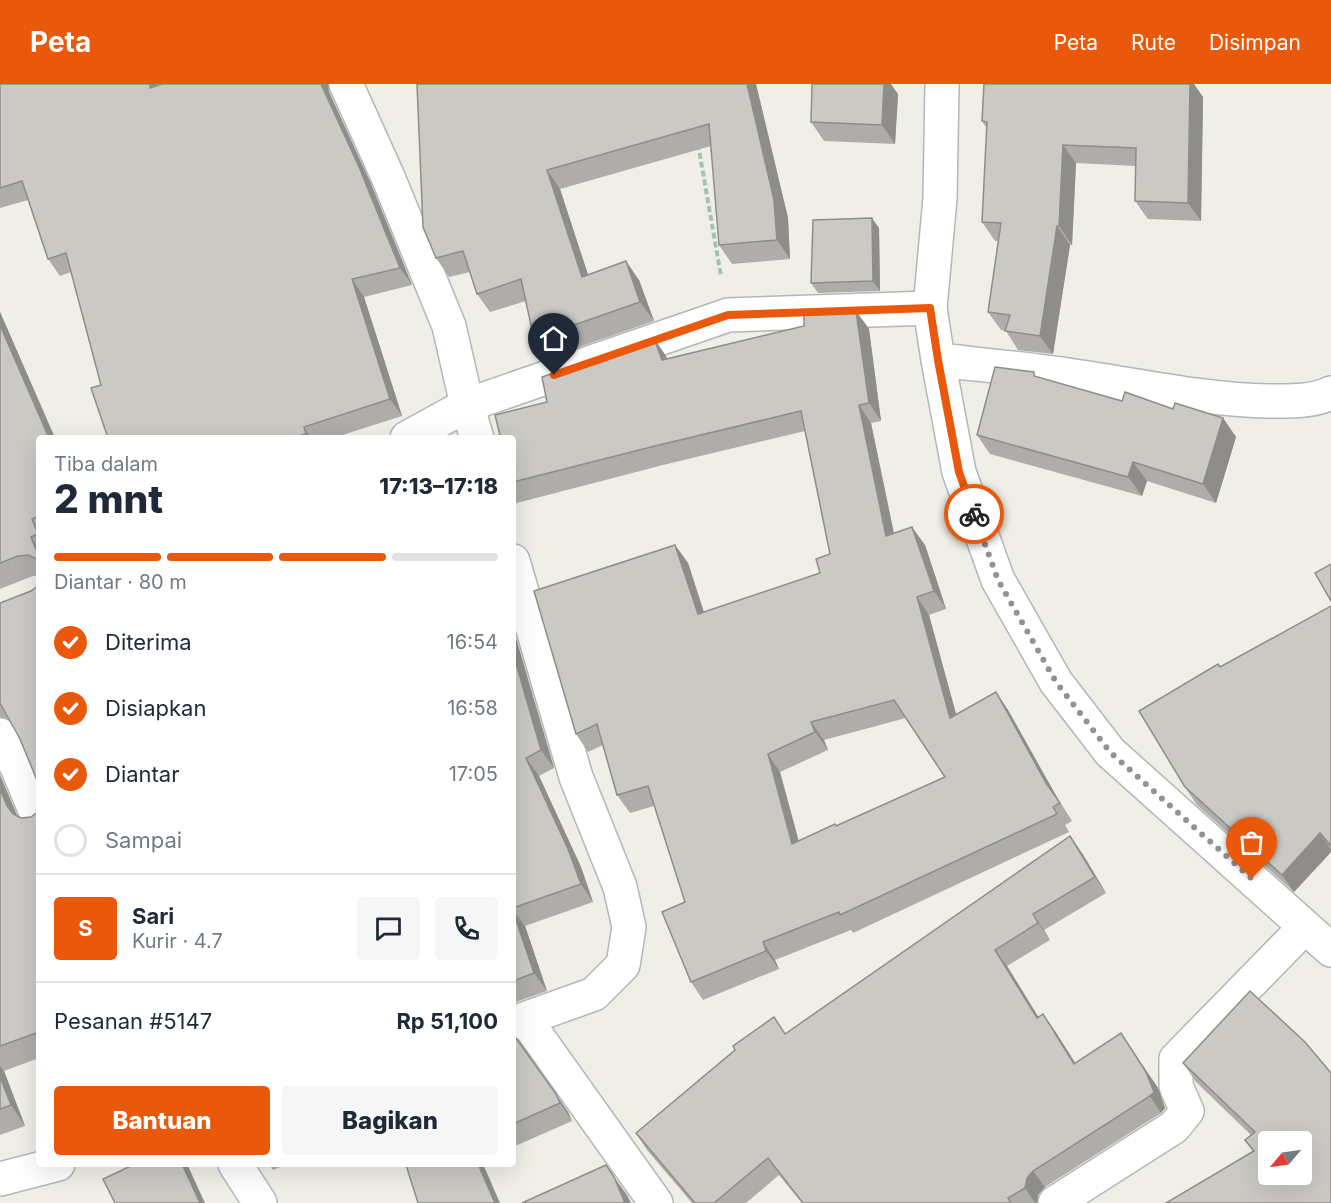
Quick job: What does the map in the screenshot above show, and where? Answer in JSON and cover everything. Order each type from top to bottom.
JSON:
[{"type":"street","points":[[346,84],[388,177],[449,326],[476,435]]},
{"type":"street","points":[[942,84],[940,199],[930,308],[959,472],[998,580],[1056,682],[1110,752],[1331,950]]},
{"type":"street","points":[[412,435],[467,405],[728,315],[930,308]]},
{"type":"street","points":[[938,360],[1074,375],[1168,392],[1244,400],[1295,401],[1321,398],[1331,393]]},
{"type":"street","points":[[516,571],[576,777],[620,887],[629,927],[623,964],[594,994],[519,1021],[656,1203]]},
{"type":"street","points":[[0,735],[17,767],[36,813]]},
{"type":"street","points":[[1055,1203],[1174,1127],[1187,1111],[1176,1086],[1176,1059],[1305,927]]},
{"type":"street","points":[[0,1179],[46,1167]]},
{"type":"street","points":[[237,1167],[260,1203]]},
{"type":"path","points":[[698,142],[728,315]]},
{"type":"building","points":[[0,84],[150,84],[150,88],[162,84],[321,84],[359,167],[400,268],[352,279],[390,399],[304,427],[306,434],[302,435],[107,435],[91,388],[101,385],[66,253],[48,259],[22,181],[0,188]]},
{"type":"building","points":[[417,84],[747,84],[774,200],[777,240],[719,245],[709,124],[547,170],[582,277],[626,261],[640,302],[534,339],[521,279],[477,294],[463,251],[436,258],[423,227]]},
{"type":"building","points":[[812,84],[884,84],[882,125],[811,122]]},
{"type":"building","points":[[984,84],[1190,84],[1188,203],[1135,201],[1136,148],[1063,145],[1059,226],[1057,226],[1040,336],[1005,331],[1010,315],[988,312],[1001,223],[982,222],[987,122],[982,121]]},
{"type":"building","points":[[872,218],[873,281],[811,283],[813,220]]},
{"type":"building","points":[[856,311],[869,403],[859,405],[886,536],[912,527],[934,591],[917,597],[950,718],[996,692],[1046,783],[1060,803],[1053,807],[1057,814],[840,915],[839,912],[763,942],[766,951],[691,982],[662,912],[685,902],[648,786],[617,795],[597,724],[576,734],[534,591],[675,545],[698,614],[820,573],[816,559],[830,554],[801,411],[516,481],[516,435],[500,435],[495,415],[547,402],[542,377],[654,338],[662,360],[804,326],[804,313]],"holes":[[[894,700],[945,777],[836,826],[835,824],[792,844],[768,754],[815,732],[811,722]]]},
{"type":"building","points":[[0,325],[48,435],[36,435],[36,517],[32,519],[36,535],[31,537],[36,550],[36,559],[28,555],[18,556],[0,563]]},
{"type":"building","points":[[995,367],[1034,372],[1034,376],[1122,401],[1125,392],[1173,409],[1175,403],[1223,418],[1203,484],[1133,462],[1128,477],[977,435]]},
{"type":"building","points":[[1331,564],[1331,601],[1315,573]]},
{"type":"building","points":[[36,587],[36,778],[20,739],[0,703],[0,603]]},
{"type":"building","points":[[1331,606],[1331,846],[1320,833],[1282,875],[1185,787],[1139,711],[1218,664],[1220,667]]},
{"type":"building","points":[[516,663],[541,750],[526,758],[568,849],[581,884],[516,907]]},
{"type":"building","points":[[0,789],[13,814],[21,818],[31,817],[36,813],[36,1033],[0,1046]]},
{"type":"building","points":[[1070,836],[1095,877],[1033,914],[1038,923],[995,950],[1037,1018],[1043,1014],[1074,1064],[1121,1033],[1146,1072],[1154,1092],[1033,1171],[1027,1178],[1025,1188],[1008,1198],[1011,1203],[803,1203],[768,1158],[714,1203],[695,1203],[636,1133],[735,1050],[733,1046],[774,1017],[785,1034]]},
{"type":"building","points":[[516,920],[534,973],[516,980]]},
{"type":"building","points":[[1250,991],[1305,1042],[1331,1073],[1331,1203],[1166,1203],[1254,1151],[1245,1140],[1255,1132],[1183,1063]]},
{"type":"building","points":[[516,1038],[556,1094],[560,1103],[516,1123]]},
{"type":"building","points":[[0,1077],[11,1105],[0,1109]]},
{"type":"building","points":[[606,1165],[625,1203],[522,1203]]},
{"type":"building","points":[[129,1167],[183,1167],[200,1203],[115,1203],[103,1179]]},
{"type":"building","points":[[407,1167],[479,1167],[495,1203],[418,1203]]},
{"type":"way so far","points":[[974,514],[998,580],[1056,682],[1110,752],[1252,879]]},
{"type":"route","points":[[554,375],[728,315],[930,308],[959,472],[974,514]]}]
